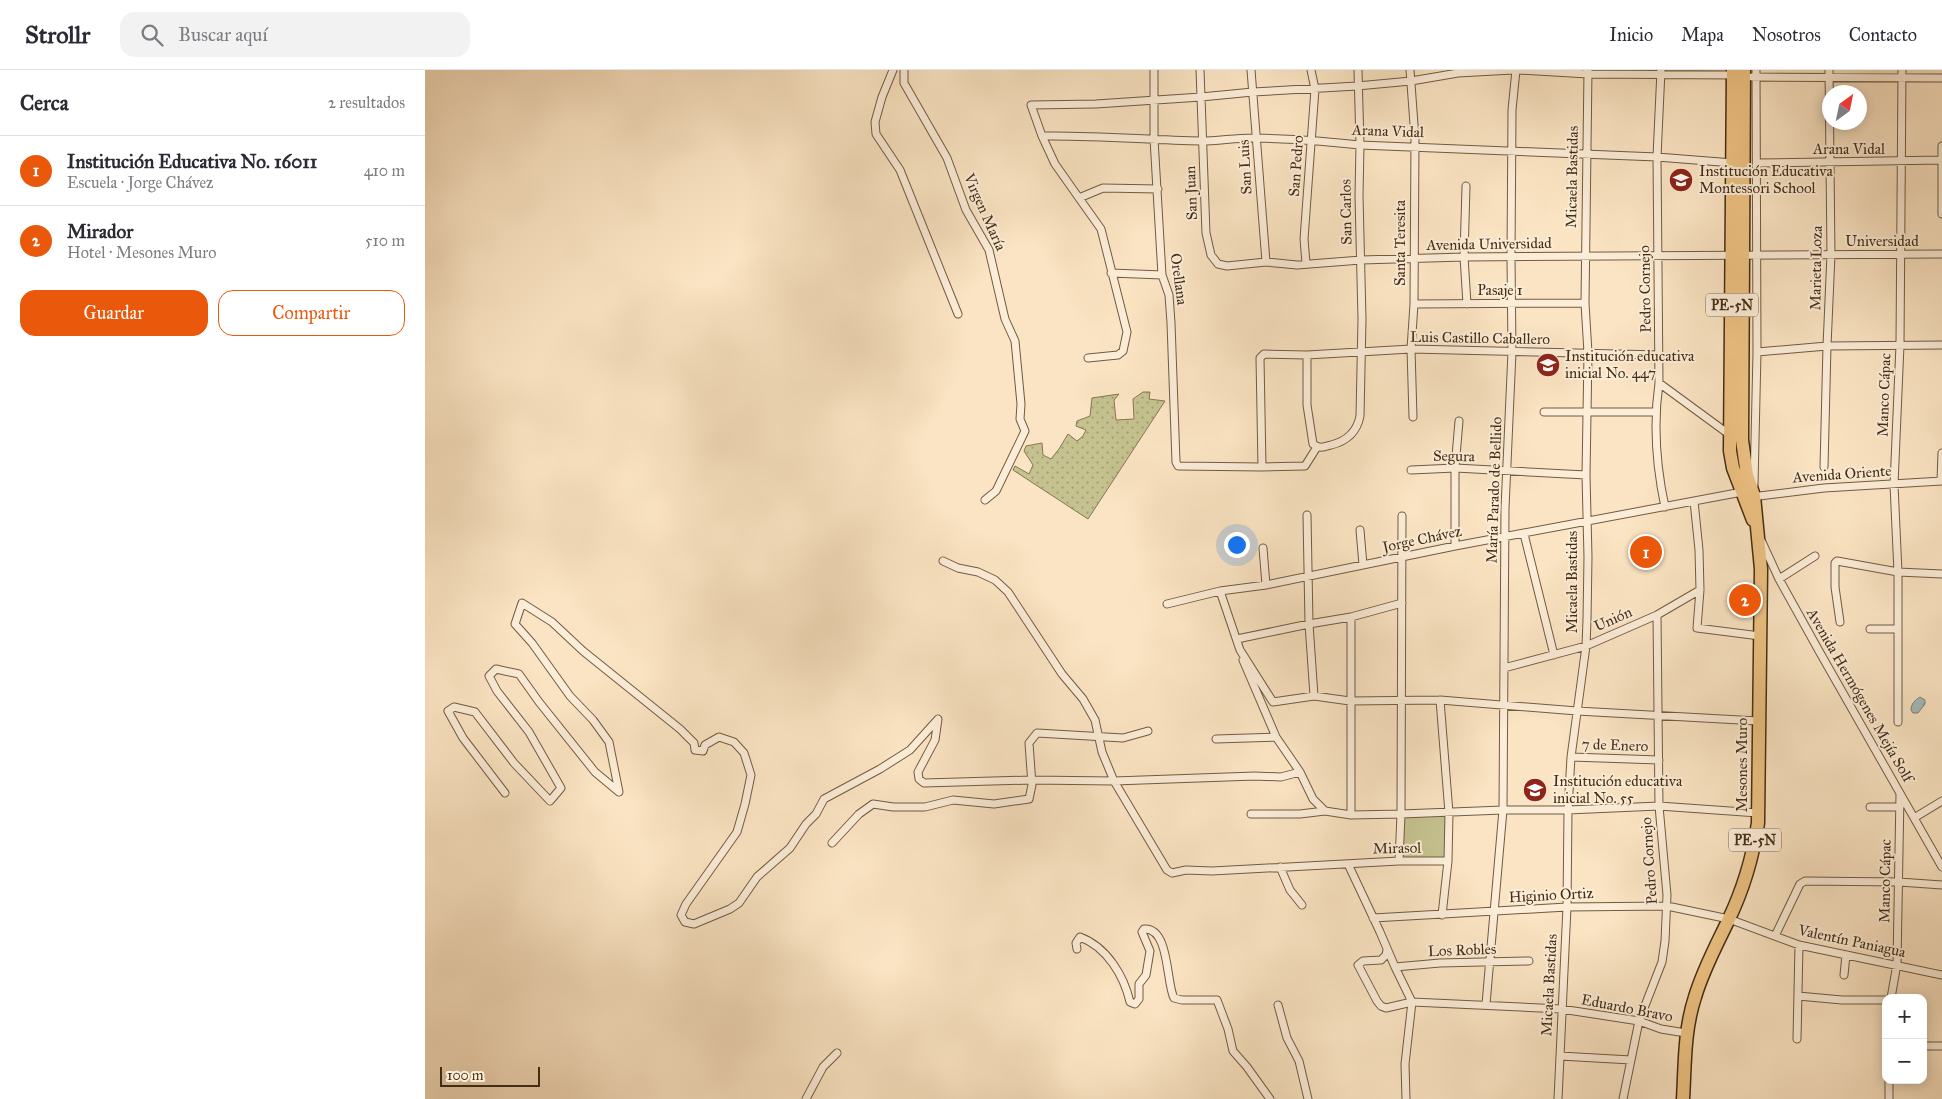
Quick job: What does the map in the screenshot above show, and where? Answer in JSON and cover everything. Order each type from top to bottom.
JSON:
[{"type":"highway","name":"PE-5N","points":[[1744,73],[1733,164],[1738,255],[1742,440],[1747,476],[1747,496]]},
{"type":"highway","name":"PE-5N","points":[[1744,73],[1731,435],[1733,468],[1747,496],[1759,534]]},
{"type":"highway","name":"Mesones Muro","points":[[1683,1099],[1686,1033],[1708,960],[1729,919],[1750,859],[1758,823],[1761,569],[1759,534]]},
{"type":"street","points":[[893,70],[882,97],[875,122],[876,134],[900,170],[958,314]]},
{"type":"street","name":"Virgen María","points":[[904,70],[905,83],[947,158],[966,210],[989,250],[1005,319],[1015,341],[1021,404],[1020,419],[1025,431],[996,491],[985,500]]},
{"type":"street","name":"Orellana","points":[[1154,70],[1154,139],[1162,275],[1169,295],[1171,323],[1176,462],[1178,466],[1262,467]]},
{"type":"street","name":"San Juan","points":[[1200,70],[1206,234],[1211,255],[1218,264],[1227,266],[1266,262]]},
{"type":"street","name":"San Luis","points":[[1251,70],[1266,262]]},
{"type":"street","name":"San Pedro","points":[[1306,263],[1304,239],[1315,89],[1311,70]]},
{"type":"street","name":"San Carlos","points":[[1317,447],[1322,448],[1342,442],[1353,433],[1359,424],[1361,260],[1357,70]]},
{"type":"street","name":"Santa Teresita","points":[[1411,70],[1415,146],[1415,259],[1411,349],[1413,416]]},
{"type":"street","name":"María Parado de Bellido","points":[[1486,1004],[1488,962],[1503,810],[1505,508],[1512,352],[1512,110],[1516,70]]},
{"type":"street","points":[[1088,358],[1118,355],[1123,351],[1127,332],[1101,229],[1055,164],[1042,136],[1031,104],[1096,104],[1357,86],[1411,81],[1458,71],[1902,74],[1942,78]]},
{"type":"street","name":"Micaela Bastidas","points":[[1557,1096],[1567,907],[1567,810],[1571,757],[1586,646],[1588,585],[1586,411],[1588,354],[1585,256],[1588,72]]},
{"type":"street","name":"Pedro Cornejo","points":[[1661,72],[1657,157],[1660,355],[1655,412],[1658,472],[1665,507]]},
{"type":"street","points":[[1744,73],[1757,163],[1757,352],[1747,496]]},
{"type":"street","name":"Marieta Loza","points":[[1825,467],[1831,255],[1829,73]]},
{"type":"street","name":"Manco Cápac","points":[[1898,722],[1898,572],[1894,485],[1900,345],[1902,74]]},
{"type":"street","name":"Arana Vidal","points":[[1042,136],[1079,135],[1203,141],[1257,138],[1312,140],[1360,145],[1657,157],[1733,164]]},
{"type":"street","points":[[1942,146],[1942,214]]},
{"type":"street","name":"Arana Vidal","points":[[1757,163],[1942,160]]},
{"type":"street","points":[[1465,186],[1463,257],[1467,304]]},
{"type":"street","points":[[1079,198],[1103,188],[1158,189]]},
{"type":"street","name":"Universidad","points":[[1738,255],[1942,254]]},
{"type":"street","name":"Avenida Universidad","points":[[1266,262],[1287,265],[1361,260],[1463,257],[1738,255]]},
{"type":"street","points":[[1111,273],[1162,275]]},
{"type":"street","name":"Pasaje 1","points":[[1414,304],[1585,303]]},
{"type":"street","points":[[1757,352],[1827,346],[1942,345]]},
{"type":"street","name":"Luis Castillo Caballero","points":[[1262,467],[1261,358],[1263,354],[1307,355],[1411,349],[1660,355]]},
{"type":"street","points":[[1262,467],[1305,466],[1317,447],[1313,444],[1307,405],[1307,355]]},
{"type":"street","points":[[1659,383],[1731,435]]},
{"type":"street","points":[[1544,412],[1655,412]]},
{"type":"street","points":[[1455,546],[1455,468],[1459,421]]},
{"type":"street","points":[[1941,481],[1942,453]]},
{"type":"street","name":"Segura","points":[[1411,470],[1455,468],[1586,475]]},
{"type":"street","name":"Avenida Oriente","points":[[1747,496],[1824,488],[1941,481]]},
{"type":"street","name":"Jorge Chávez","points":[[1167,604],[1220,591],[1267,585],[1586,521],[1694,501],[1747,496]]},
{"type":"street","points":[[1694,501],[1699,550],[1700,590],[1697,628],[1760,636]]},
{"type":"street","points":[[1307,515],[1309,624],[1314,696]]},
{"type":"street","points":[[1399,861],[1401,814],[1402,516]]},
{"type":"street","points":[[1360,530],[1363,565]]},
{"type":"street","points":[[1524,534],[1554,654]]},
{"type":"street","name":"Avenida Hermógenes Mejía Solf","points":[[1759,534],[1779,579],[1942,867]]},
{"type":"street","points":[[1263,548],[1267,585]]},
{"type":"street","points":[[1779,579],[1815,556]]},
{"type":"street","points":[[943,561],[995,580],[1008,592],[1062,674],[1083,698],[1095,720],[1102,752],[1114,781]]},
{"type":"street","points":[[1840,622],[1835,587],[1835,564],[1837,561],[1898,572],[1942,574]]},
{"type":"street","name":"Unión","points":[[1504,668],[1586,646],[1657,614],[1700,590]]},
{"type":"street","points":[[1220,591],[1240,650],[1276,737],[1300,772],[1313,799],[1325,811]]},
{"type":"street","points":[[505,793],[463,738],[448,711],[453,707],[475,712],[514,763],[549,801],[561,788],[529,732],[497,690],[489,676],[496,669],[519,674],[595,772],[619,792],[609,742],[593,720],[570,696],[532,643],[515,624],[522,603],[552,622],[583,651],[680,729],[694,744],[695,750],[703,751],[705,744],[719,736],[734,742],[744,753],[751,774],[737,832],[686,904],[681,915],[685,922],[694,924],[730,909],[739,903],[757,877],[789,848],[805,824],[816,814],[824,799],[880,769],[910,750],[939,719],[935,740],[917,772],[921,782],[932,784],[1031,780],[1114,781],[1255,776],[1281,777],[1300,772]]},
{"type":"street","points":[[1237,640],[1351,617],[1402,603]]},
{"type":"street","name":"Pedro Cornejo","points":[[1623,1099],[1639,1021],[1662,962],[1665,941],[1667,906],[1659,806],[1657,614]]},
{"type":"street","points":[[1351,617],[1351,815]]},
{"type":"street","points":[[1871,630],[1898,629]]},
{"type":"street","points":[[1240,650],[1273,702],[1314,696],[1350,701],[1440,700],[1759,721]]},
{"type":"street","points":[[1440,700],[1449,813],[1448,861],[1442,914]]},
{"type":"street","points":[[832,843],[859,814],[873,804],[893,807],[925,807],[953,800],[994,804],[1029,799],[1031,780],[1029,743],[1037,733],[1123,738],[1148,731]]},
{"type":"street","points":[[1216,739],[1276,737]]},
{"type":"street","name":"7 de Enero","points":[[1571,757],[1659,760]]},
{"type":"street","name":"Mirasol","points":[[1114,781],[1167,870],[1178,873],[1186,870],[1212,871],[1280,866],[1448,861]]},
{"type":"street","name":"Manco Cápac","points":[[1892,994],[1897,964],[1900,794]]},
{"type":"street","points":[[1914,818],[1942,801]]},
{"type":"street","points":[[1251,814],[1300,814],[1325,811],[1351,815],[1659,806],[1758,813]]},
{"type":"street","points":[[1870,807],[1900,808]]},
{"type":"street","points":[[1348,864],[1412,1002],[1405,1064],[1405,1099]]},
{"type":"street","points":[[1280,866],[1290,890],[1302,905]]},
{"type":"street","points":[[1775,936],[1800,884],[1805,881],[1899,882],[1942,885]]},
{"type":"street","name":"Higinio Ortiz","points":[[1373,918],[1567,907],[1667,906],[1729,919]]},
{"type":"street","name":"Valentín Paniagua","points":[[1729,919],[1799,946],[1897,964],[1942,975]]},
{"type":"street","points":[[1077,949],[1076,943],[1080,937],[1089,940],[1109,958],[1120,972],[1130,1002],[1135,1004],[1139,1000],[1139,984],[1146,975],[1150,951],[1142,932],[1144,929],[1148,929],[1155,933],[1167,957],[1170,992],[1173,998],[1182,1000],[1217,1000],[1233,1051],[1270,1099]]},
{"type":"street","points":[[1797,1039],[1799,946]]},
{"type":"street","name":"Eduardo Bravo","points":[[1387,950],[1386,955],[1381,960],[1363,961],[1358,965],[1381,1006],[1386,1008],[1412,1002],[1561,1009],[1639,1021],[1686,1033]]},
{"type":"street","points":[[1844,975],[1846,955]]},
{"type":"street","name":"Los Robles","points":[[1395,967],[1440,963],[1529,961]]},
{"type":"street","points":[[1798,996],[1842,1000],[1882,1000]]},
{"type":"street","points":[[1278,1005],[1287,1038],[1299,1061],[1308,1099]]},
{"type":"street","points":[[1927,1046],[1942,1046]]},
{"type":"street","points":[[806,1099],[823,1067],[837,1053]]},
{"type":"street","points":[[1560,1056],[1631,1060]]},
{"type":"street","points":[[1889,1084],[1889,1099]]},
{"type":"shaded area","points":[[1143,392],[1150,392],[1149,399],[1165,401],[1088,519],[1013,470],[1015,466],[1029,474],[1033,465],[1024,451],[1026,446],[1042,443],[1043,455],[1051,459],[1068,434],[1077,441],[1083,436],[1086,430],[1076,426],[1077,421],[1090,416],[1092,398],[1119,394],[1114,400],[1116,420],[1134,419],[1133,399]]},
{"type":"shaded area","points":[[1449,813],[1448,861],[1399,861],[1401,814]]},
{"type":"water","points":[[1920,697],[1925,700],[1925,704],[1918,713],[1913,713],[1911,710],[1912,706]]},
{"type":"place","name":"Institución Educativa Montessori School","points":[[1681,180]]},
{"type":"place","name":"Institución educativa inicial No. 447","points":[[1548,365]]},
{"type":"place","name":"Institución Educativa No. 16011","points":[[1646,552]]},
{"type":"place","name":"Mirador","points":[[1745,600]]},
{"type":"place","name":"Institución educativa inicial No. 55","points":[[1535,790]]}]
